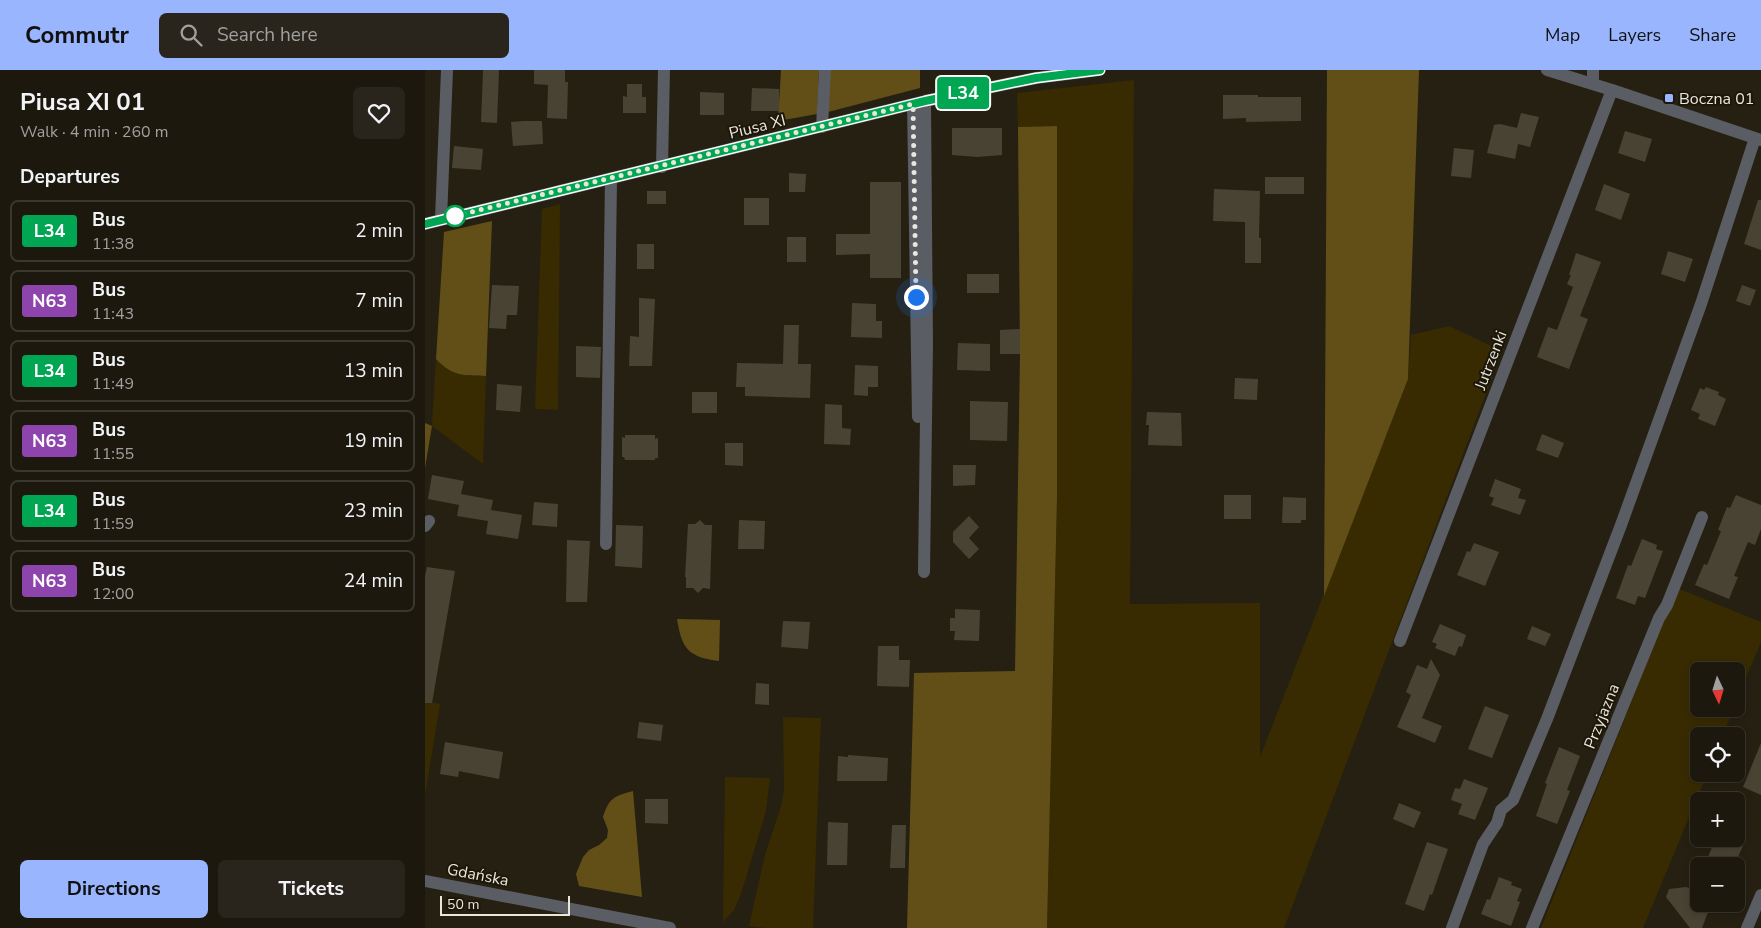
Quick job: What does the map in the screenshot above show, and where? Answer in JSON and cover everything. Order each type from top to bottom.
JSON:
[{"type":"street","points":[[441,219],[447,70]]},
{"type":"street","points":[[662,167],[664,70]]},
{"type":"street","points":[[822,127],[825,70]]},
{"type":"street","name":"Piusa XI","points":[[425,224],[919,103],[1036,78],[1099,70]]},
{"type":"street","points":[[1453,928],[1483,844],[1497,823],[1501,810],[1513,800],[1547,719],[1621,525],[1758,139],[1547,70]]},
{"type":"street","points":[[1593,70],[1593,84]]},
{"type":"street","name":"Jutrzenki","points":[[1400,641],[1611,90]]},
{"type":"street","points":[[916,540],[919,103]]},
{"type":"street","points":[[919,103],[927,344],[924,572]]},
{"type":"street","points":[[606,544],[611,179]]},
{"type":"street","name":"Przyjazna","points":[[1532,928],[1702,518]]},
{"type":"street","name":"Gdańska","points":[[425,880],[670,928]]},
{"type":"street","points":[[1747,928],[1761,895]]},
{"type":"shaded area","points":[[781,70],[819,70],[817,114],[778,121]]},
{"type":"shaded area","points":[[830,70],[920,70],[920,88],[828,112]]},
{"type":"shaded area","points":[[1327,70],[1419,70],[1408,379],[1324,596]]},
{"type":"shaded area","points":[[1134,80],[1130,604],[1260,603],[1260,757],[1408,379],[1411,335],[1449,326],[1502,351],[1284,928],[1047,928],[1057,498],[1057,126],[1018,127],[1017,93]]},
{"type":"shaded area","points":[[1057,126],[1057,498],[1047,928],[907,928],[914,673],[1015,671],[1020,354],[1018,127]]},
{"type":"shaded area","points":[[560,204],[558,410],[535,409],[542,209]]},
{"type":"shaded area","points":[[492,221],[486,376],[459,374],[448,369],[436,359],[444,232]]},
{"type":"shaded area","points":[[436,359],[453,372],[465,375],[486,376],[483,464],[432,426]]},
{"type":"shaded area","points":[[425,423],[432,426],[425,468]]},
{"type":"shaded area","points":[[1677,588],[1761,622],[1761,642],[1745,680],[1745,662],[1690,662],[1690,718],[1730,718],[1726,727],[1690,727],[1690,782],[1704,782],[1700,792],[1690,792],[1690,815],[1643,928],[1541,928]]},
{"type":"shaded area","points":[[677,619],[720,620],[719,661],[700,657],[688,650],[681,638]]},
{"type":"shaded area","points":[[425,701],[440,704],[425,796]]},
{"type":"shaded area","points":[[783,717],[821,718],[813,928],[749,926],[765,855],[782,803],[784,789]]},
{"type":"shaded area","points":[[725,777],[770,778],[766,811],[741,894],[734,910],[723,922]]},
{"type":"shaded area","points":[[633,791],[642,897],[579,886],[576,874],[583,857],[589,850],[607,838],[608,830],[603,817],[610,802],[621,794]]},
{"type":"building","points":[[483,70],[499,70],[497,123],[481,122]]},
{"type":"building","points":[[534,70],[565,70],[565,82],[568,82],[567,119],[547,118],[548,85],[534,84]]},
{"type":"building","points":[[627,84],[642,84],[642,97],[646,97],[646,113],[623,113],[623,96],[627,97]]},
{"type":"building","points":[[752,88],[779,89],[779,111],[751,111]]},
{"type":"building","points":[[700,92],[724,93],[724,115],[700,115]]},
{"type":"building","points":[[1223,95],[1301,97],[1301,121],[1246,122],[1246,118],[1223,119]]},
{"type":"building","points":[[1521,113],[1539,117],[1530,147],[1518,144],[1515,159],[1487,153],[1494,125],[1500,124],[1517,128]]},
{"type":"building","points":[[542,121],[543,144],[513,146],[511,122]]},
{"type":"building","points":[[952,128],[1002,128],[1002,155],[977,157],[952,155]]},
{"type":"building","points":[[1625,131],[1652,139],[1645,162],[1618,153]]},
{"type":"building","points":[[454,146],[483,149],[481,170],[452,168]]},
{"type":"building","points":[[1454,148],[1474,150],[1471,178],[1451,176]]},
{"type":"building","points":[[789,173],[806,174],[805,192],[789,192]]},
{"type":"building","points":[[1265,177],[1304,177],[1304,194],[1265,194]]},
{"type":"building","points":[[870,182],[901,182],[901,278],[870,278],[870,254],[836,255],[836,234],[870,234]]},
{"type":"building","points":[[1604,184],[1630,194],[1621,220],[1595,210]]},
{"type":"building","points":[[1214,189],[1260,191],[1259,238],[1261,238],[1261,263],[1245,263],[1245,222],[1213,221]]},
{"type":"building","points":[[647,191],[666,191],[666,204],[647,204]]},
{"type":"building","points":[[744,198],[769,198],[769,225],[744,225]]},
{"type":"building","points":[[1758,200],[1761,200],[1761,250],[1744,244]]},
{"type":"building","points":[[787,237],[806,237],[806,262],[787,262]]},
{"type":"building","points":[[637,244],[654,244],[654,269],[637,269]]},
{"type":"building","points":[[1668,251],[1693,259],[1685,282],[1661,274]]},
{"type":"building","points":[[1576,253],[1601,262],[1580,316],[1588,319],[1569,369],[1537,357],[1548,327],[1557,330],[1573,287],[1567,284]]},
{"type":"building","points":[[967,274],[999,274],[999,293],[967,293]]},
{"type":"building","points":[[492,285],[519,286],[517,315],[507,315],[506,329],[489,328]]},
{"type":"building","points":[[1742,285],[1756,290],[1750,306],[1736,301]]},
{"type":"building","points":[[639,298],[655,299],[652,366],[629,366],[630,336],[639,337]]},
{"type":"building","points":[[852,303],[876,304],[876,321],[882,321],[882,338],[851,337]]},
{"type":"building","points":[[784,325],[799,325],[798,364],[811,364],[810,398],[745,396],[745,387],[736,387],[737,363],[783,364]]},
{"type":"building","points":[[1020,329],[1020,354],[1000,354],[1000,330]]},
{"type":"building","points":[[958,343],[990,344],[990,371],[957,370]]},
{"type":"building","points":[[576,346],[601,347],[600,378],[576,377]]},
{"type":"building","points":[[855,365],[878,366],[878,387],[868,387],[868,396],[854,395]]},
{"type":"building","points":[[1235,378],[1258,379],[1257,400],[1234,399]]},
{"type":"building","points":[[497,384],[522,386],[520,412],[496,410]]},
{"type":"building","points":[[1706,387],[1719,392],[1718,395],[1726,399],[1715,426],[1698,419],[1700,414],[1691,410],[1700,388],[1704,390]]},
{"type":"building","points":[[692,392],[717,392],[717,413],[692,413]]},
{"type":"building","points":[[970,401],[1008,402],[1007,441],[970,440]]},
{"type":"building","points":[[825,404],[842,405],[842,428],[851,429],[850,445],[824,444]]},
{"type":"building","points":[[1147,412],[1181,413],[1182,446],[1148,445],[1149,425],[1146,425]]},
{"type":"building","points":[[1542,434],[1564,443],[1558,458],[1536,450]]},
{"type":"building","points":[[625,435],[655,435],[655,439],[658,438],[658,458],[655,458],[655,460],[625,460],[622,457],[622,437],[625,438]]},
{"type":"building","points":[[725,443],[743,443],[743,466],[725,465]]},
{"type":"building","points":[[953,465],[976,465],[975,485],[953,486]]},
{"type":"building","points":[[432,475],[464,481],[461,494],[493,500],[491,510],[522,515],[518,539],[486,534],[488,521],[457,516],[459,505],[428,499]]},
{"type":"building","points":[[1495,479],[1521,489],[1518,498],[1526,500],[1520,515],[1491,505],[1494,498],[1489,496]]},
{"type":"building","points":[[1224,495],[1251,495],[1251,519],[1224,519]]},
{"type":"building","points":[[1736,495],[1761,505],[1761,529],[1755,545],[1748,542],[1734,576],[1738,577],[1729,599],[1695,585],[1704,564],[1707,565],[1721,531],[1718,530],[1727,507],[1730,508]]},
{"type":"building","points":[[1283,497],[1306,498],[1306,520],[1301,520],[1301,523],[1282,523]]},
{"type":"building","points":[[534,502],[558,504],[557,527],[532,525]]},
{"type":"building","points":[[969,516],[979,527],[969,538],[979,549],[969,559],[953,542],[953,532]]},
{"type":"building","points":[[700,520],[705,525],[712,525],[710,589],[703,588],[698,593],[693,588],[686,588],[685,577],[688,524],[695,524]]},
{"type":"building","points":[[739,520],[765,521],[764,549],[738,549]]},
{"type":"building","points":[[616,525],[643,526],[642,568],[615,566]]},
{"type":"building","points":[[1642,539],[1657,545],[1656,549],[1663,551],[1645,598],[1638,596],[1635,605],[1616,598],[1628,565],[1631,566]]},
{"type":"building","points":[[567,540],[590,541],[587,602],[566,602]]},
{"type":"building","points":[[1474,543],[1499,552],[1485,586],[1457,575],[1467,551],[1470,552]]},
{"type":"building","points":[[427,567],[455,571],[432,703],[425,703],[425,576]]},
{"type":"building","points":[[955,609],[980,610],[979,641],[954,640],[955,631],[950,631],[950,618],[955,618]]},
{"type":"building","points":[[783,621],[810,622],[808,649],[781,647]]},
{"type":"building","points":[[1440,624],[1466,635],[1462,647],[1459,646],[1455,656],[1435,648],[1437,644],[1432,642]]},
{"type":"building","points":[[1532,626],[1551,634],[1545,646],[1527,639]]},
{"type":"building","points":[[878,646],[899,646],[899,660],[910,660],[909,687],[877,686]]},
{"type":"building","points":[[1431,659],[1440,675],[1422,718],[1442,726],[1435,743],[1397,727],[1411,695],[1406,692],[1417,665],[1427,669]]},
{"type":"building","points":[[756,683],[769,684],[769,705],[755,704]]},
{"type":"building","points":[[1485,706],[1509,715],[1492,758],[1468,749]]},
{"type":"building","points":[[639,722],[663,725],[661,741],[637,738]]},
{"type":"building","points":[[445,742],[503,752],[499,779],[459,771],[458,777],[440,774]]},
{"type":"building","points":[[1761,743],[1761,795],[1743,787]]},
{"type":"building","points":[[1559,747],[1580,756],[1567,790],[1570,791],[1557,824],[1536,816],[1547,784],[1545,783]]},
{"type":"building","points":[[848,755],[888,758],[887,781],[837,781],[838,756],[848,757]]},
{"type":"building","points":[[1464,779],[1488,788],[1475,820],[1458,814],[1462,804],[1451,800],[1455,788],[1460,789]]},
{"type":"building","points":[[645,799],[668,799],[668,824],[645,823]]},
{"type":"building","points":[[1399,803],[1421,812],[1414,828],[1393,819]]},
{"type":"building","points":[[828,822],[848,823],[847,865],[827,865]]},
{"type":"building","points":[[892,825],[906,825],[905,868],[890,868]]},
{"type":"building","points":[[1427,842],[1448,849],[1432,895],[1430,894],[1424,911],[1405,904]]},
{"type":"building","points":[[1712,847],[1742,847],[1738,857],[1708,857]]},
{"type":"building","points":[[1499,877],[1512,882],[1511,885],[1522,889],[1517,901],[1520,902],[1511,926],[1481,914],[1487,899],[1490,900]]},
{"type":"building","points":[[1686,887],[1690,889],[1690,912],[1708,912],[1702,928],[1690,928],[1666,897],[1669,889]]},
{"type":"bus line","name":"L34","points":[[425,224],[925,101],[1036,78],[1100,70]]},
{"type":"place","name":"Boczna 01","points":[[1669,98]]},
{"type":"route","points":[[455,216],[662,167],[913,104],[916,297]]}]
